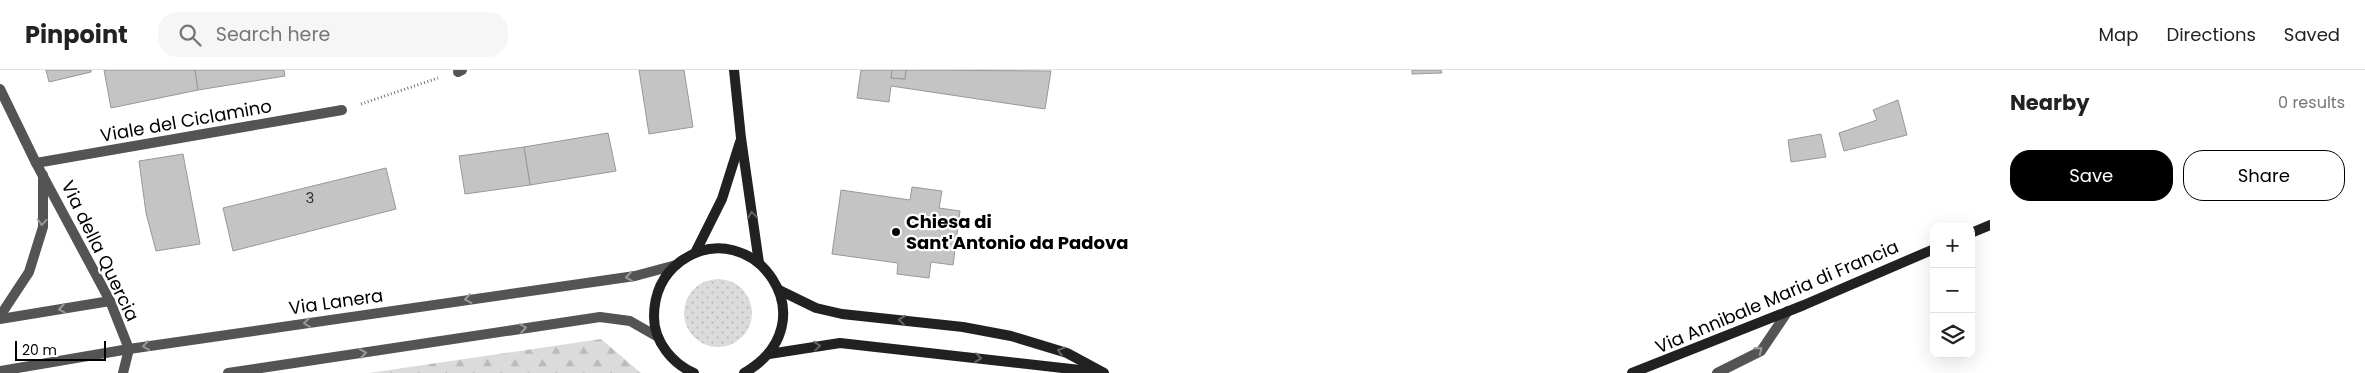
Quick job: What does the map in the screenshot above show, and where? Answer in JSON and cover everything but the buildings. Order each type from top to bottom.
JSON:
[{"type":"main road","points":[[734,70],[741,138],[759,263]]},
{"type":"main road","points":[[695,253],[722,199],[741,138]]},
{"type":"main road","points":[[1975,231],[1990,225]]},
{"type":"main road","points":[[694,373],[678,364],[666,351],[658,337],[654,321],[654,305],[658,290],[665,276],[676,265],[695,253],[711,249],[728,250],[744,254],[759,263],[779,290],[783,306],[783,323],[778,339],[769,354],[757,366],[744,373]]},
{"type":"main road","name":"Via Annibale Maria di Francia","points":[[1632,373],[1788,311],[1930,251]]},
{"type":"main road","points":[[779,290],[816,308],[842,314],[963,327],[1011,336],[1067,353],[1104,373]]},
{"type":"main road","points":[[769,354],[840,343],[1104,373]]},
{"type":"street","name":"Via della Quercia","points":[[0,90],[36,163],[110,301],[129,349],[123,373]]},
{"type":"street","name":"Viale del Ciclamino","points":[[36,163],[342,110]]},
{"type":"street","name":"Via della Quercia","points":[[0,318],[29,272],[43,227],[43,174]]},
{"type":"street","name":"Via Lanera","points":[[0,371],[129,349],[635,276],[676,265]]},
{"type":"street","points":[[0,318],[110,301]]},
{"type":"street","points":[[1717,373],[1761,351],[1788,311]]},
{"type":"street","points":[[228,373],[600,317],[630,321],[658,337]]},
{"type":"path","points":[[342,110],[460,71]]},
{"type":"green space","points":[[711,279],[725,279],[737,284],[747,294],[752,306],[752,320],[747,332],[737,342],[725,347],[711,347],[699,342],[689,332],[684,320],[684,306],[689,294],[699,284]]},
{"type":"green space","points":[[601,339],[641,373],[369,373]]},
{"type":"place","name":"Chiesa di Sant'Antonio da Padova","points":[[896,232]]}]
